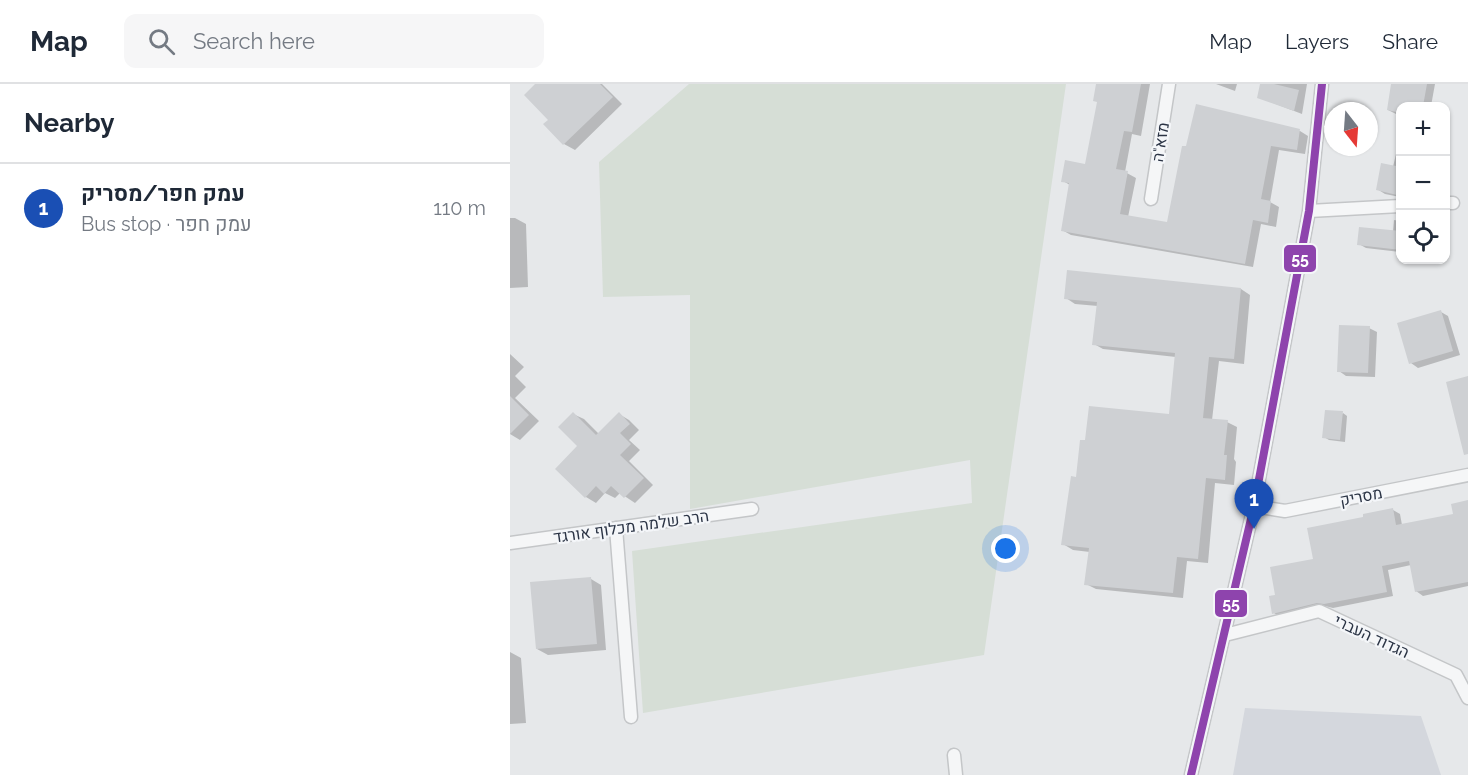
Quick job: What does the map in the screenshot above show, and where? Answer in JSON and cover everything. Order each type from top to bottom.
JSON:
[{"type":"street","name":"מזא\"ה","points":[[1151,200],[1169,84]]},
{"type":"street","points":[[1191,775],[1254,506],[1309,211],[1322,84]]},
{"type":"street","points":[[1309,211],[1396,206]]},
{"type":"street","name":"מסריק","points":[[1254,506],[1285,511],[1468,475]]},
{"type":"street","name":"הרב שלמה מכלוף אורגד","points":[[510,543],[752,509]]},
{"type":"street","points":[[616,528],[631,717]]},
{"type":"street","name":"הגדוד העברי","points":[[1225,635],[1319,611],[1456,675],[1468,698]]},
{"type":"street","points":[[954,755],[956,775]]},
{"type":"shaded area","points":[[689,84],[1066,84],[984,655],[643,713],[632,551],[972,503],[970,460],[690,509],[690,295],[603,297],[599,162]]},
{"type":"shaded area","points":[[1245,708],[1421,716],[1441,775],[1233,775]]},
{"type":"building","points":[[535,84],[600,84],[613,97],[563,145],[543,124],[548,120],[524,95]]},
{"type":"building","points":[[1096,84],[1141,84],[1132,132],[1124,131],[1116,169],[1128,171],[1120,214],[1167,222],[1182,146],[1186,146],[1196,104],[1300,129],[1297,150],[1271,146],[1261,199],[1271,201],[1268,223],[1253,220],[1245,264],[1061,231],[1069,183],[1061,182],[1065,160],[1085,164],[1097,102],[1093,101]]},
{"type":"building","points":[[1260,84],[1274,84],[1299,90],[1294,111],[1257,98]]},
{"type":"building","points":[[1391,84],[1427,84],[1424,102],[1396,102],[1396,112],[1387,110]]},
{"type":"building","points":[[1381,163],[1396,166],[1396,195],[1376,190]]},
{"type":"building","points":[[1359,227],[1396,231],[1396,249],[1357,245]]},
{"type":"building","points":[[1067,270],[1241,288],[1234,359],[1209,357],[1203,418],[1228,420],[1224,455],[1227,455],[1225,480],[1206,478],[1198,559],[1177,557],[1173,593],[1084,585],[1089,548],[1061,545],[1071,476],[1076,477],[1080,440],[1085,440],[1089,406],[1169,414],[1175,353],[1092,345],[1097,302],[1064,299]]},
{"type":"building","points":[[1441,310],[1453,351],[1409,364],[1397,323]]},
{"type":"building","points":[[1339,325],[1370,326],[1368,373],[1337,372]]},
{"type":"building","points":[[1468,376],[1468,454],[1464,455],[1446,382]]},
{"type":"building","points":[[510,396],[529,415],[510,434]]},
{"type":"building","points":[[1325,410],[1343,411],[1340,440],[1322,438]]},
{"type":"building","points":[[573,412],[596,435],[619,412],[630,424],[620,433],[631,444],[620,455],[644,478],[624,498],[611,486],[604,494],[596,486],[585,498],[555,469],[577,446],[558,427]]},
{"type":"building","points":[[1468,500],[1468,582],[1415,592],[1409,561],[1382,566],[1387,592],[1324,604],[1317,603],[1272,614],[1269,596],[1275,595],[1270,567],[1313,559],[1307,528],[1363,517],[1363,514],[1393,508],[1396,525],[1453,514],[1451,504]]},
{"type":"building","points":[[591,577],[597,644],[536,649],[530,582]]},
{"type":"transit line","name":"55","points":[[1191,775],[1254,506],[1309,211],[1322,84]]},
{"type":"place","name":"עמק חפר/מסריק","points":[[1254,529]]}]
